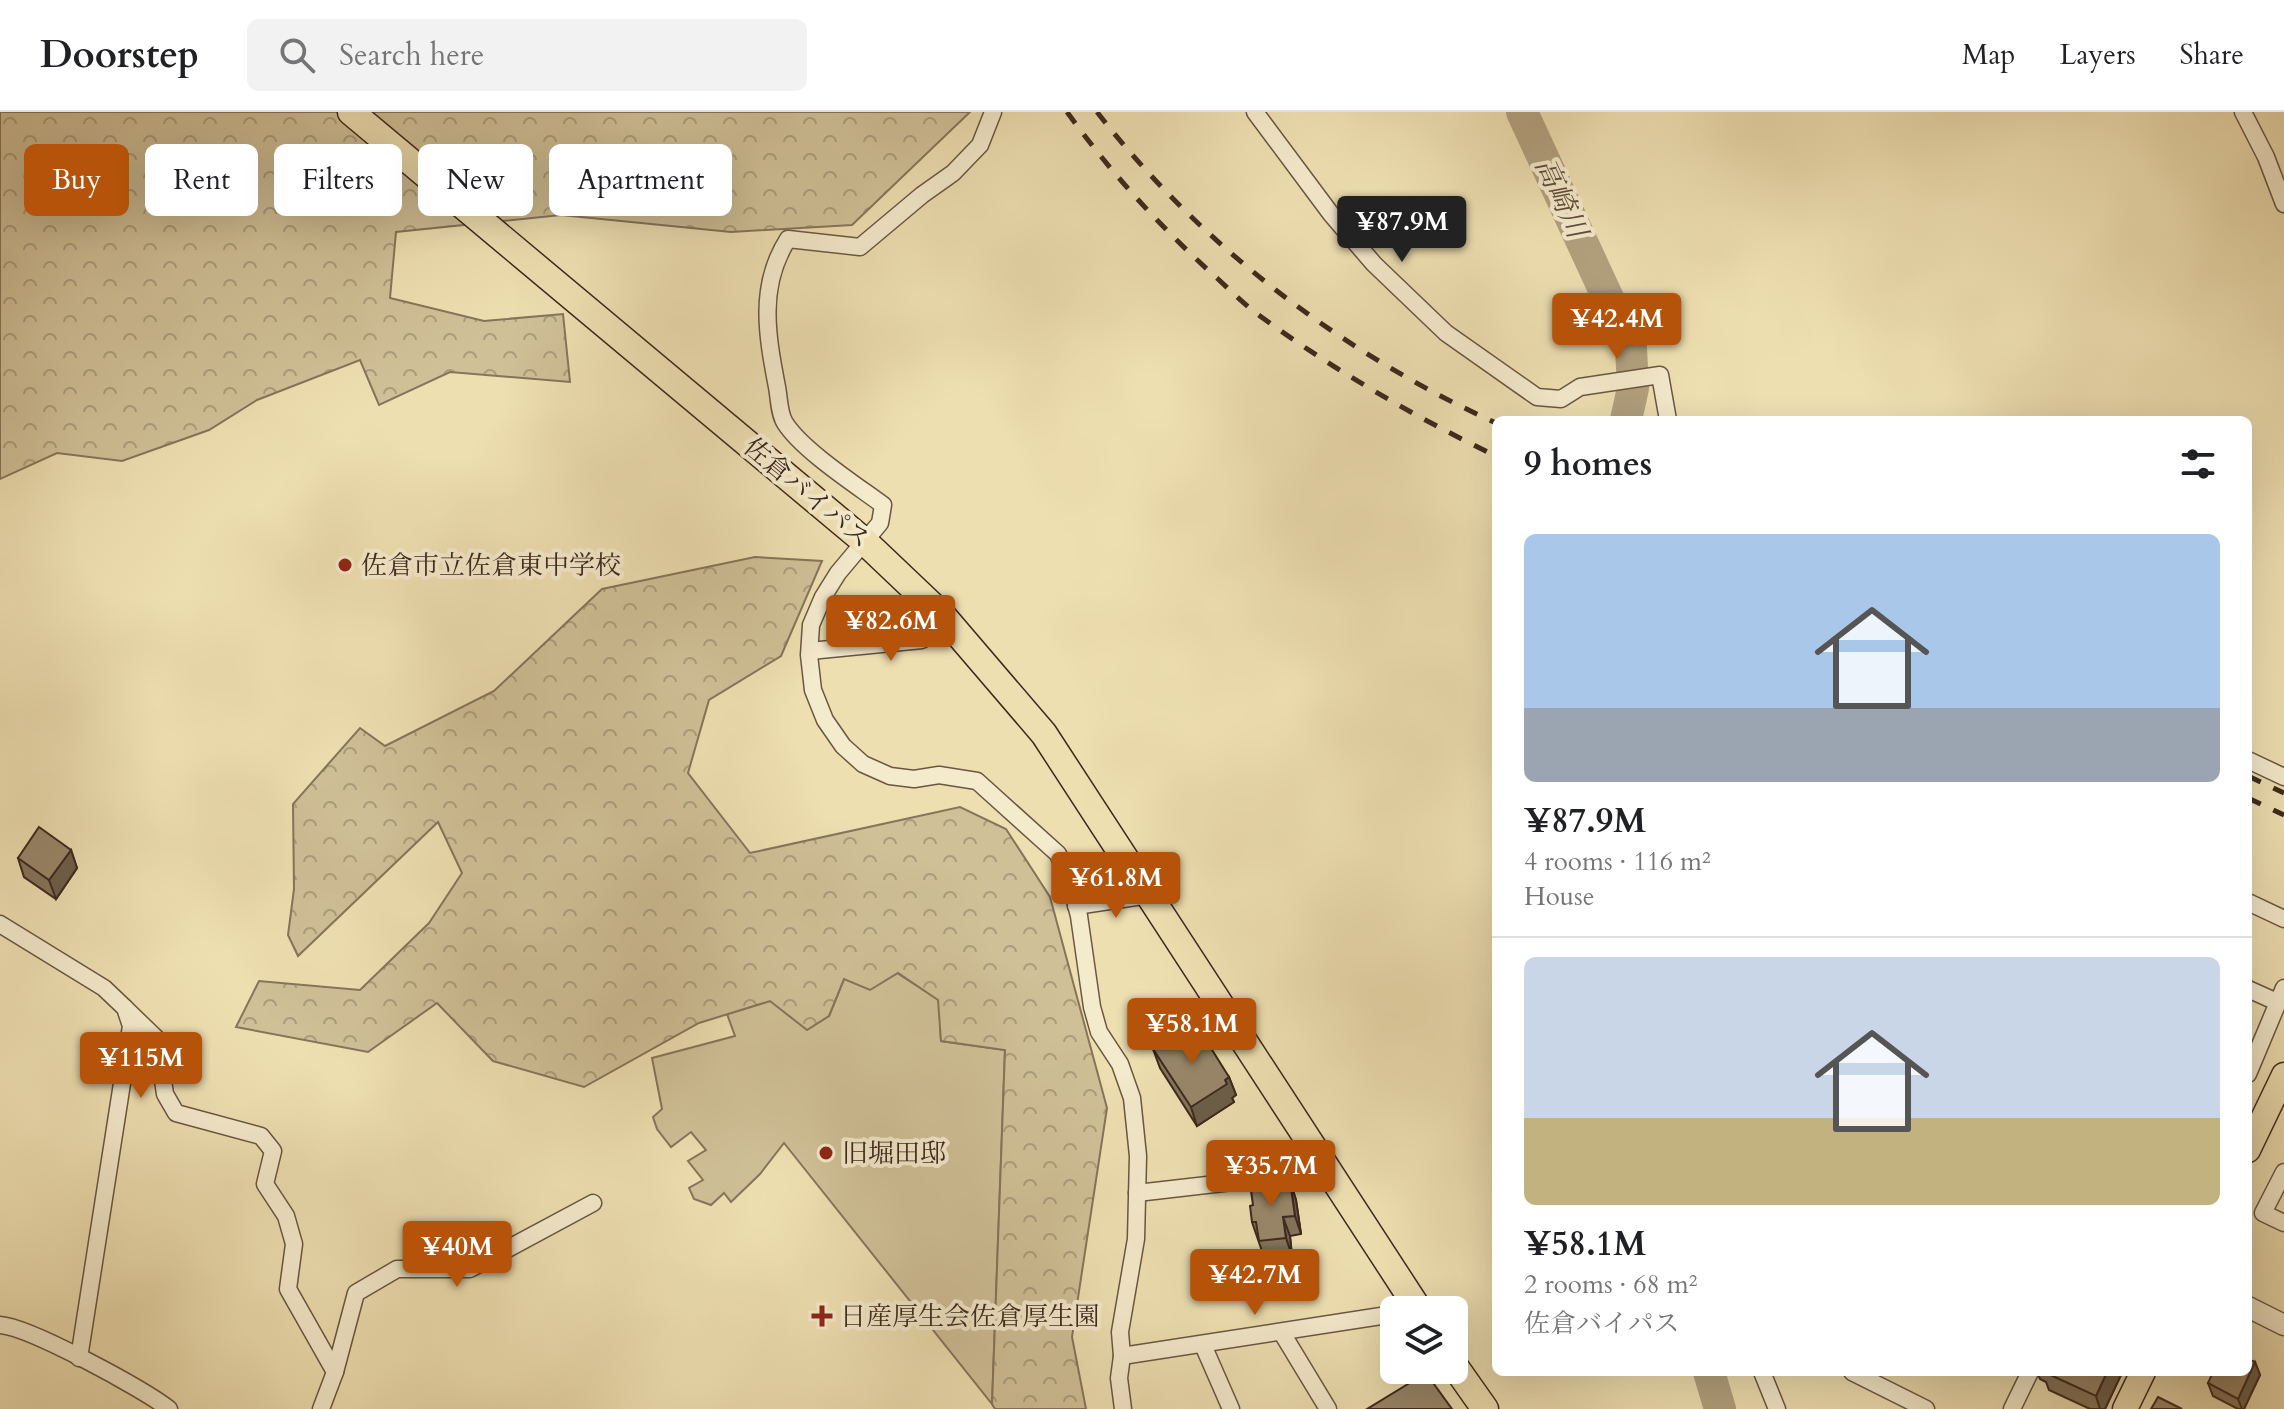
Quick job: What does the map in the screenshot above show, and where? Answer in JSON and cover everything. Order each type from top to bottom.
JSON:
[{"type":"highway","name":"佐倉バイパス","points":[[351,112],[864,541],[943,616],[1044,734],[1410,1296]]},
{"type":"highway","points":[[1467,1384],[1485,1409]]},
{"type":"main road","points":[[2252,1142],[2284,1075]]},
{"type":"main road","points":[[2125,1409],[2141,1376]]},
{"type":"street","points":[[993,112],[980,145],[953,173],[860,247],[788,239],[775,259],[769,286],[768,331],[783,421],[814,452],[883,505],[880,523],[838,573],[811,625],[813,690],[825,720],[843,746],[863,764],[890,776],[914,779],[939,775],[977,781],[1058,854],[1076,906],[1092,1007],[1099,1032],[1120,1064],[1132,1098],[1138,1156],[1136,1239],[1120,1332],[1122,1356],[1119,1378],[1123,1409]]},
{"type":"street","points":[[1255,112],[1331,214],[1374,264],[1446,333],[1537,397],[1561,399],[1580,387],[1660,375],[1667,416]]},
{"type":"street","points":[[2243,112],[2266,157],[2284,204]]},
{"type":"street","points":[[810,651],[922,640],[943,616]]},
{"type":"street","points":[[2252,762],[2284,777]]},
{"type":"street","points":[[1076,906],[1149,895]]},
{"type":"street","points":[[2252,904],[2284,919]]},
{"type":"street","points":[[0,924],[104,988],[157,1039],[165,1094],[176,1113],[261,1136],[273,1151],[265,1184],[286,1216],[294,1244],[288,1289],[335,1372]]},
{"type":"street","points":[[2252,990],[2281,995],[2252,1064]]},
{"type":"street","points":[[79,1358],[130,1042],[131,1026],[125,1008]]},
{"type":"street","points":[[1137,1193],[1294,1175],[1323,1159]]},
{"type":"street","points":[[2284,1172],[2263,1213],[2284,1223]]},
{"type":"street","points":[[321,1409],[335,1372],[356,1293],[397,1269],[470,1269],[593,1203]]},
{"type":"street","points":[[2252,1309],[2284,1325]]},
{"type":"street","points":[[1122,1356],[1380,1316]]},
{"type":"street","points":[[0,1325],[33,1336],[79,1358],[169,1409]]},
{"type":"street","points":[[1282,1333],[1328,1409]]},
{"type":"street","points":[[1203,1345],[1231,1409]]},
{"type":"street","points":[[1764,1376],[1777,1409]]},
{"type":"street","points":[[1859,1376],[1916,1407]]},
{"type":"street","points":[[2012,1409],[2028,1376]]},
{"type":"green space","points":[[0,112],[970,112],[852,225],[731,232],[571,216],[732,216],[732,144],[549,144],[551,216],[396,232],[390,298],[484,321],[563,314],[570,382],[450,372],[379,405],[360,360],[257,400],[209,430],[122,461],[57,453],[0,479]]},
{"type":"green space","points":[[755,557],[822,561],[781,656],[709,700],[688,773],[750,853],[960,807],[1006,829],[1050,897],[1107,1108],[1072,1337],[1086,1409],[995,1409],[992,1404],[1005,1050],[941,1041],[938,1000],[898,973],[870,990],[844,979],[829,1016],[807,1030],[770,1001],[699,1023],[584,1087],[493,1061],[437,1003],[368,1052],[236,1027],[259,981],[360,990],[429,923],[462,873],[438,822],[298,956],[288,935],[294,889],[293,804],[360,728],[385,746],[494,691],[602,589]]},
{"type":"green space","points":[[897,973],[939,1000],[941,1041],[1005,1050],[992,1404],[784,1143],[760,1174],[731,1202],[724,1193],[711,1205],[694,1199],[689,1188],[703,1180],[688,1161],[706,1150],[691,1132],[671,1147],[657,1129],[653,1117],[662,1109],[652,1058],[735,1036],[727,1014],[770,1001],[829,1016],[844,979]]},
{"type":"building","points":[[39,827],[71,850],[49,880],[18,858]]},
{"type":"building","points":[[1190,1026],[1204,1048],[1209,1045],[1229,1077],[1225,1080],[1227,1084],[1191,1107],[1153,1049]]},
{"type":"building","points":[[1280,1178],[1280,1183],[1290,1181],[1295,1216],[1283,1217],[1286,1238],[1259,1241],[1256,1222],[1252,1222],[1250,1183]]},
{"type":"building","points":[[2053,1376],[2105,1376],[2096,1396]]},
{"type":"building","points":[[2211,1376],[2249,1376],[2238,1399],[2208,1383]]},
{"type":"building","points":[[1408,1384],[1434,1384],[1452,1409],[1367,1409]]},
{"type":"building","points":[[2158,1397],[2182,1409],[2151,1409]]},
{"type":"waterway","name":"高崎川","points":[[1522,112],[1631,348],[1633,388],[1627,416]]},
{"type":"waterway","name":"高崎川","points":[[1710,1376],[1720,1409]]},
{"type":"railway","points":[[1067,112],[1101,157],[1157,220],[1254,312],[1375,391],[1492,454]]},
{"type":"railway","points":[[1097,112],[1182,207],[1228,251],[1278,292],[1383,364],[1492,421]]},
{"type":"railway","points":[[2252,778],[2284,793]]},
{"type":"railway","points":[[2252,800],[2284,815]]},
{"type":"place","name":"佐倉市立佐倉東中学校","points":[[345,565]]},
{"type":"place","name":"旧堀田邸","points":[[826,1153]]},
{"type":"place","name":"日産厚生会佐倉厚生園","points":[[822,1316]]}]
